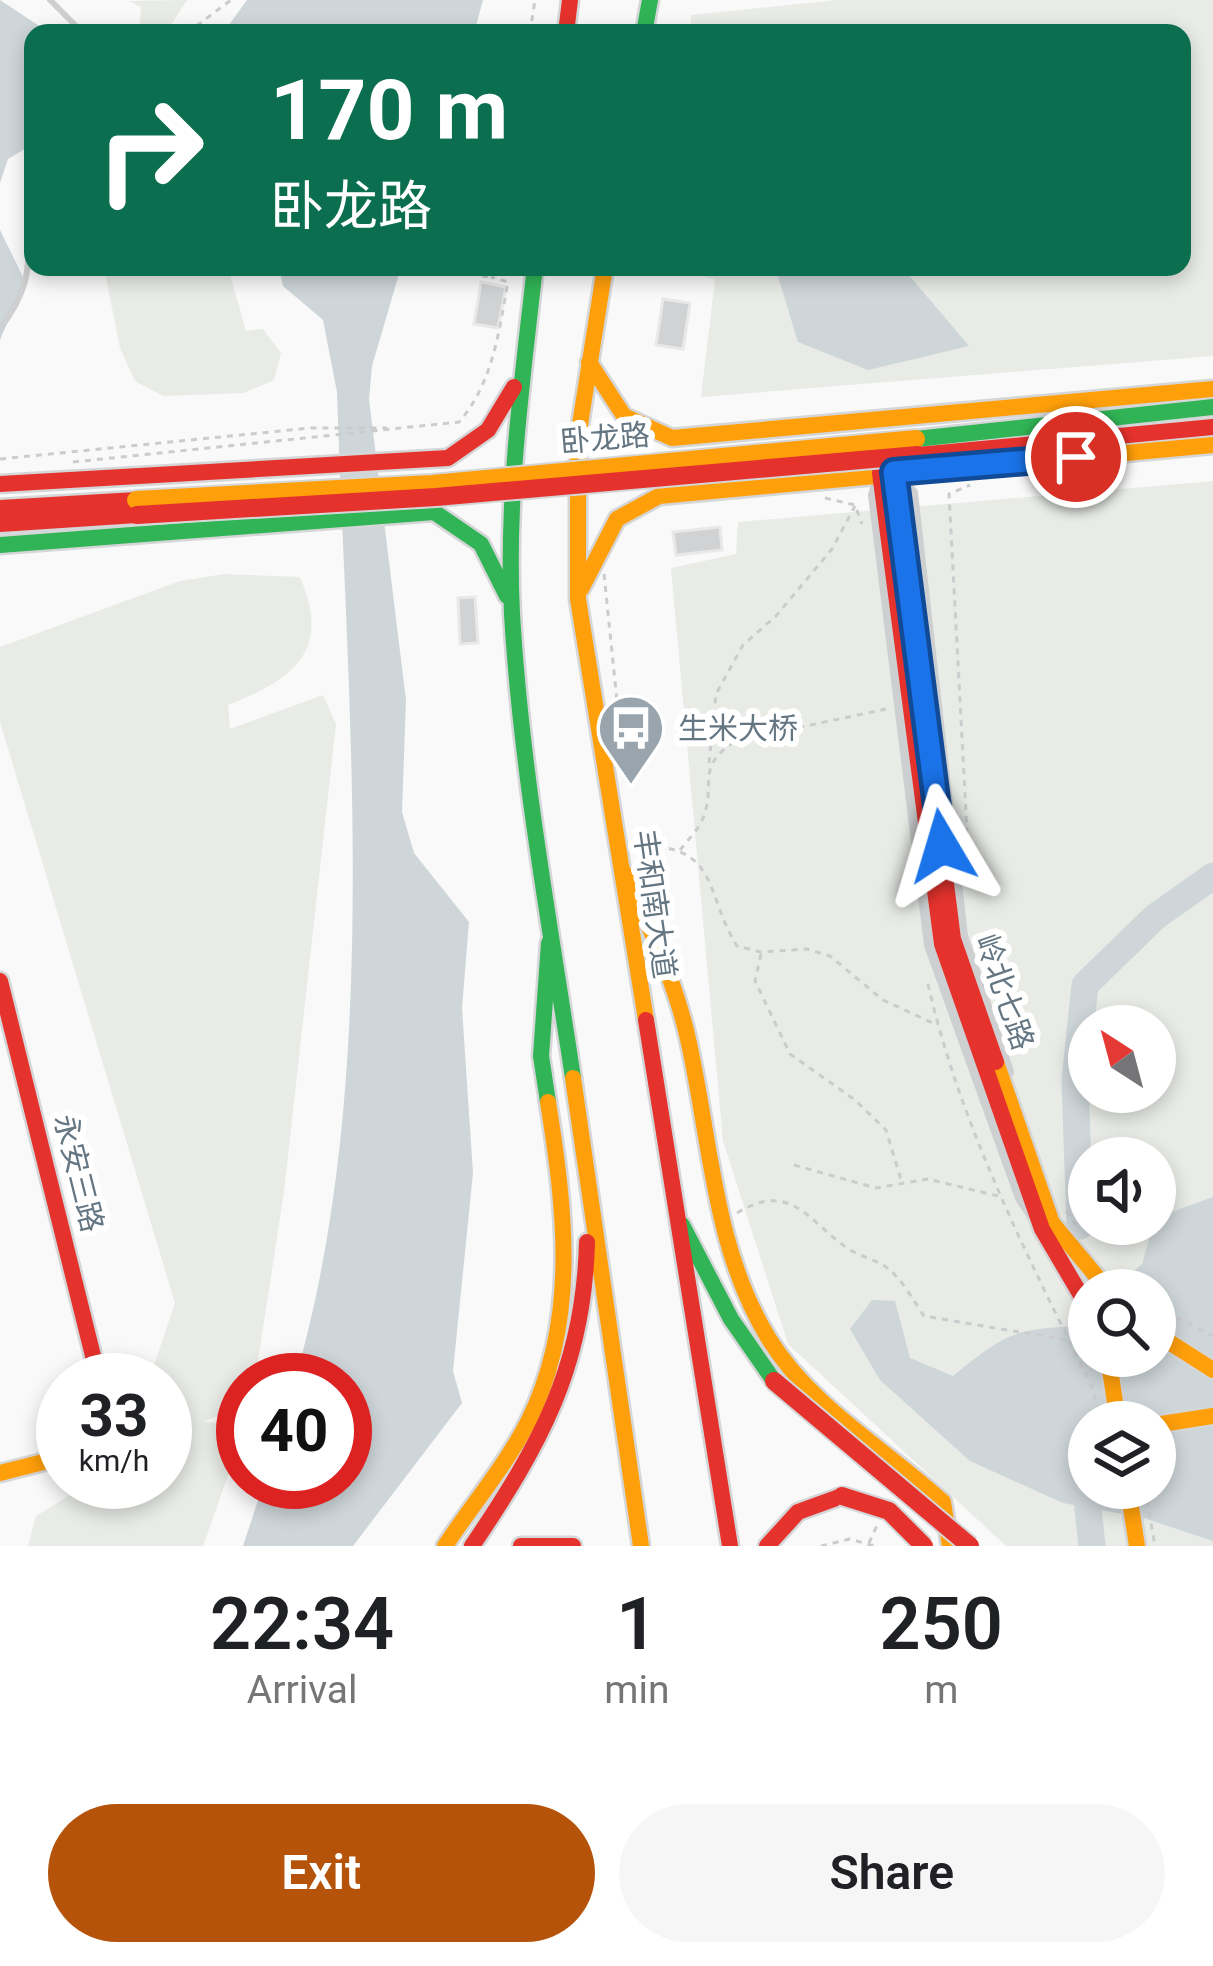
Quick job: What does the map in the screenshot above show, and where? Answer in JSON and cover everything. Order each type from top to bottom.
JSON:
[{"type":"main road","points":[[534,276],[521,371],[512,612],[550,922],[641,1546]]},
{"type":"main road","name":"丰和南大道","points":[[603,276],[578,437],[578,599],[628,856],[672,1208],[730,1546]]},
{"type":"main road","name":"卧龙路","points":[[589,362],[624,416],[672,438],[1213,389]]},
{"type":"main road","points":[[0,484],[448,458],[478,445],[498,420],[521,371]]},
{"type":"main road","name":"卧龙路","points":[[0,508],[436,497],[917,447],[1213,406]]},
{"type":"main road","name":"卧龙路","points":[[917,447],[1213,427]]},
{"type":"main road","name":"卧龙路","points":[[578,599],[599,542],[621,511],[638,501],[887,473],[1213,445]]},
{"type":"main road","points":[[887,473],[942,944],[1070,1269]]},
{"type":"main road","name":"卧龙路","points":[[0,524],[136,507]]},
{"type":"main road","points":[[0,545],[434,512],[460,522],[478,538],[498,566],[512,612]]},
{"type":"main road","points":[[628,856],[676,995],[722,1222],[741,1290],[771,1344],[812,1387],[943,1502],[950,1546]]},
{"type":"main road","points":[[445,1546],[529,1420],[551,1354],[564,1287],[566,1218],[541,1056],[550,922]]},
{"type":"main road","name":"永安三路","points":[[0,981],[7,1037],[92,1353]]},
{"type":"main road","points":[[472,1546],[546,1436],[578,1353],[588,1264],[584,1153]]},
{"type":"main road","points":[[672,1208],[731,1319],[774,1381],[970,1546]]},
{"type":"main road","points":[[1052,1232],[1088,1269]]},
{"type":"main road","points":[[1176,1346],[1213,1370]]},
{"type":"main road","points":[[1176,1422],[1213,1416]]},
{"type":"main road","points":[[0,1473],[36,1464]]},
{"type":"main road","points":[[767,1546],[794,1514],[815,1501],[842,1496],[879,1503],[898,1515],[924,1546]]},
{"type":"main road","points":[[1131,1509],[1137,1546]]},
{"type":"main road","points":[[528,1544],[573,1546]]},
{"type":"street","points":[[887,473],[912,493],[962,936],[1052,1232]]},
{"type":"lane","points":[[50,0],[74,24]]},
{"type":"lane","points":[[0,328],[24,296],[29,276]]},
{"type":"path","points":[[199,24],[231,0]]},
{"type":"path","points":[[68,463],[459,422],[493,361],[508,282],[482,276]]},
{"type":"path","points":[[0,459],[310,428],[387,428]]},
{"type":"path","points":[[969,871],[950,494],[977,482]]},
{"type":"path","points":[[823,497],[855,506]]},
{"type":"path","points":[[855,506],[864,527]]},
{"type":"path","points":[[628,856],[680,850],[704,818],[716,694],[743,644],[821,562],[855,506]]},
{"type":"path","points":[[604,570],[627,800]]},
{"type":"path","points":[[710,763],[735,741],[887,709]]},
{"type":"path","points":[[680,850],[710,880],[737,946],[761,952],[807,949],[830,956],[883,1000],[938,1025]]},
{"type":"path","points":[[761,952],[755,981],[790,1054],[855,1100],[886,1130],[902,1183]]},
{"type":"path","points":[[924,964],[938,1025],[1000,1196],[1068,1338]]},
{"type":"path","points":[[794,1165],[876,1188],[928,1179],[1000,1196]]},
{"type":"path","points":[[1059,1201],[1068,1214]]},
{"type":"path","points":[[722,1222],[752,1204],[785,1202],[809,1212],[850,1250],[889,1268],[924,1316],[1068,1340]]},
{"type":"path","points":[[1176,1318],[1213,1336]]},
{"type":"path","points":[[1149,1509],[1155,1546]]},
{"type":"path","points":[[821,1546],[850,1539],[874,1546]]},
{"type":"shaded area","points":[[0,0],[36,24],[24,24],[24,149],[8,159],[0,183]]},
{"type":"shaded area","points":[[187,0],[172,24],[140,24],[141,7],[129,1]]},
{"type":"shaded area","points":[[247,0],[483,0],[476,24],[230,24]]},
{"type":"shaded area","points":[[837,0],[1213,0],[1213,356],[701,397],[715,279],[702,276],[1191,276],[1191,24],[690,24],[691,15]]},
{"type":"shaded area","points":[[0,230],[25,281],[0,340]]},
{"type":"shaded area","points":[[106,276],[231,276],[246,331],[263,329],[281,353],[274,380],[244,393],[163,396],[135,381],[120,348]]},
{"type":"shaded area","points":[[281,276],[398,276],[372,366],[369,399],[406,700],[402,812],[414,853],[469,922],[462,1008],[473,1173],[453,1371],[462,1403],[353,1546],[243,1546],[255,1509],[372,1509],[372,1353],[301,1353],[322,1263],[340,1142],[353,890],[337,392],[323,320],[283,286]]},
{"type":"shaded area","points":[[778,276],[910,276],[969,346],[868,370],[798,342]]},
{"type":"shaded area","points":[[1213,481],[1213,1546],[1006,1546],[788,1344],[723,1141],[671,568],[736,554],[738,522]]},
{"type":"shaded area","points":[[224,574],[300,577],[312,625],[309,643],[288,673],[228,705],[230,729],[323,695],[336,724],[284,1192],[259,1353],[216,1353],[216,1416],[203,1422],[216,1422],[216,1509],[203,1546],[28,1546],[36,1516],[47,1509],[192,1509],[192,1353],[158,1353],[175,1303],[0,722],[0,647],[180,581]]},
{"type":"shaded area","points":[[1213,1197],[1213,1541],[1144,1518],[1095,1509],[1176,1509],[1176,1401],[1068,1401],[1068,1504],[1063,1503],[970,1461],[880,1380],[850,1329],[872,1300],[895,1301],[910,1358],[953,1376],[1015,1334],[1068,1326],[1068,1377],[1176,1377],[1176,1269],[1136,1269],[1147,1245],[1176,1245],[1176,1210]]},
{"type":"building","points":[[481,282],[506,287],[498,328],[474,324]]},
{"type":"building","points":[[663,299],[690,303],[683,349],[656,345]]},
{"type":"building","points":[[720,527],[722,550],[676,555],[673,532]]},
{"type":"building","points":[[475,597],[478,643],[460,644],[458,598]]},
{"type":"waterway","points":[[1077,1137],[1075,1080],[1085,985],[1155,917],[1213,876]]},
{"type":"waterway","points":[[1088,1509],[1092,1546]]},
{"type":"traffic: fast","points":[[646,24],[650,0]]},
{"type":"traffic: fast","points":[[534,276],[513,484],[512,614],[529,788],[573,1078]]},
{"type":"traffic: fast","points":[[916,439],[1213,407]]},
{"type":"traffic: fast","points":[[0,545],[434,512],[481,544],[507,596]]},
{"type":"traffic: fast","points":[[548,1102],[541,1056],[549,943]]},
{"type":"traffic: fast","points":[[682,1225],[731,1319],[774,1381]]},
{"type":"traffic: slow","points":[[604,276],[578,437],[578,599],[646,1020]]},
{"type":"traffic: slow","points":[[589,362],[624,416],[672,438],[1213,389]]},
{"type":"traffic: slow","points":[[136,500],[432,484],[916,439]]},
{"type":"traffic: slow","points":[[581,589],[617,519],[659,496],[1213,445]]},
{"type":"traffic: slow","points":[[627,875],[683,1018],[716,1193],[750,1304],[769,1339],[806,1386],[943,1502],[950,1546]]},
{"type":"traffic: slow","points":[[996,1062],[1052,1223],[1090,1269]]},
{"type":"traffic: slow","points":[[573,1078],[641,1546]]},
{"type":"traffic: slow","points":[[445,1546],[528,1422],[555,1344],[564,1264],[563,1223],[548,1102]]},
{"type":"traffic: slow","points":[[1176,1346],[1213,1370]]},
{"type":"traffic: slow","points":[[1111,1377],[1115,1401]]},
{"type":"traffic: slow","points":[[1176,1422],[1213,1416]]},
{"type":"traffic: slow","points":[[0,1473],[36,1464]]},
{"type":"traffic: slow","points":[[1131,1509],[1137,1546]]},
{"type":"traffic: jam","points":[[567,24],[570,0]]},
{"type":"traffic: jam","points":[[0,484],[448,458],[488,430],[514,387]]},
{"type":"traffic: jam","points":[[918,455],[1213,427]]},
{"type":"traffic: jam","points":[[137,515],[436,497],[918,455]]},
{"type":"traffic: jam","points":[[880,473],[942,944],[1042,1229],[1068,1273]]},
{"type":"traffic: jam","points":[[894,473],[953,939],[996,1062]]},
{"type":"traffic: jam","points":[[0,508],[136,500]]},
{"type":"traffic: jam","points":[[0,524],[137,515]]},
{"type":"traffic: jam","points":[[0,981],[92,1353]]},
{"type":"traffic: jam","points":[[646,1020],[730,1546]]},
{"type":"traffic: jam","points":[[472,1546],[554,1403],[577,1328],[587,1242]]},
{"type":"traffic: jam","points":[[774,1381],[970,1546]]},
{"type":"traffic: jam","points":[[767,1546],[798,1512],[842,1496]]},
{"type":"traffic: jam","points":[[842,1496],[889,1511],[924,1546]]},
{"type":"traffic: jam","points":[[521,1546],[573,1546]]},
{"type":"place","name":"生米大桥","points":[[631,787]]},
{"type":"route","points":[[942,846],[894,472],[1076,457]]}]
